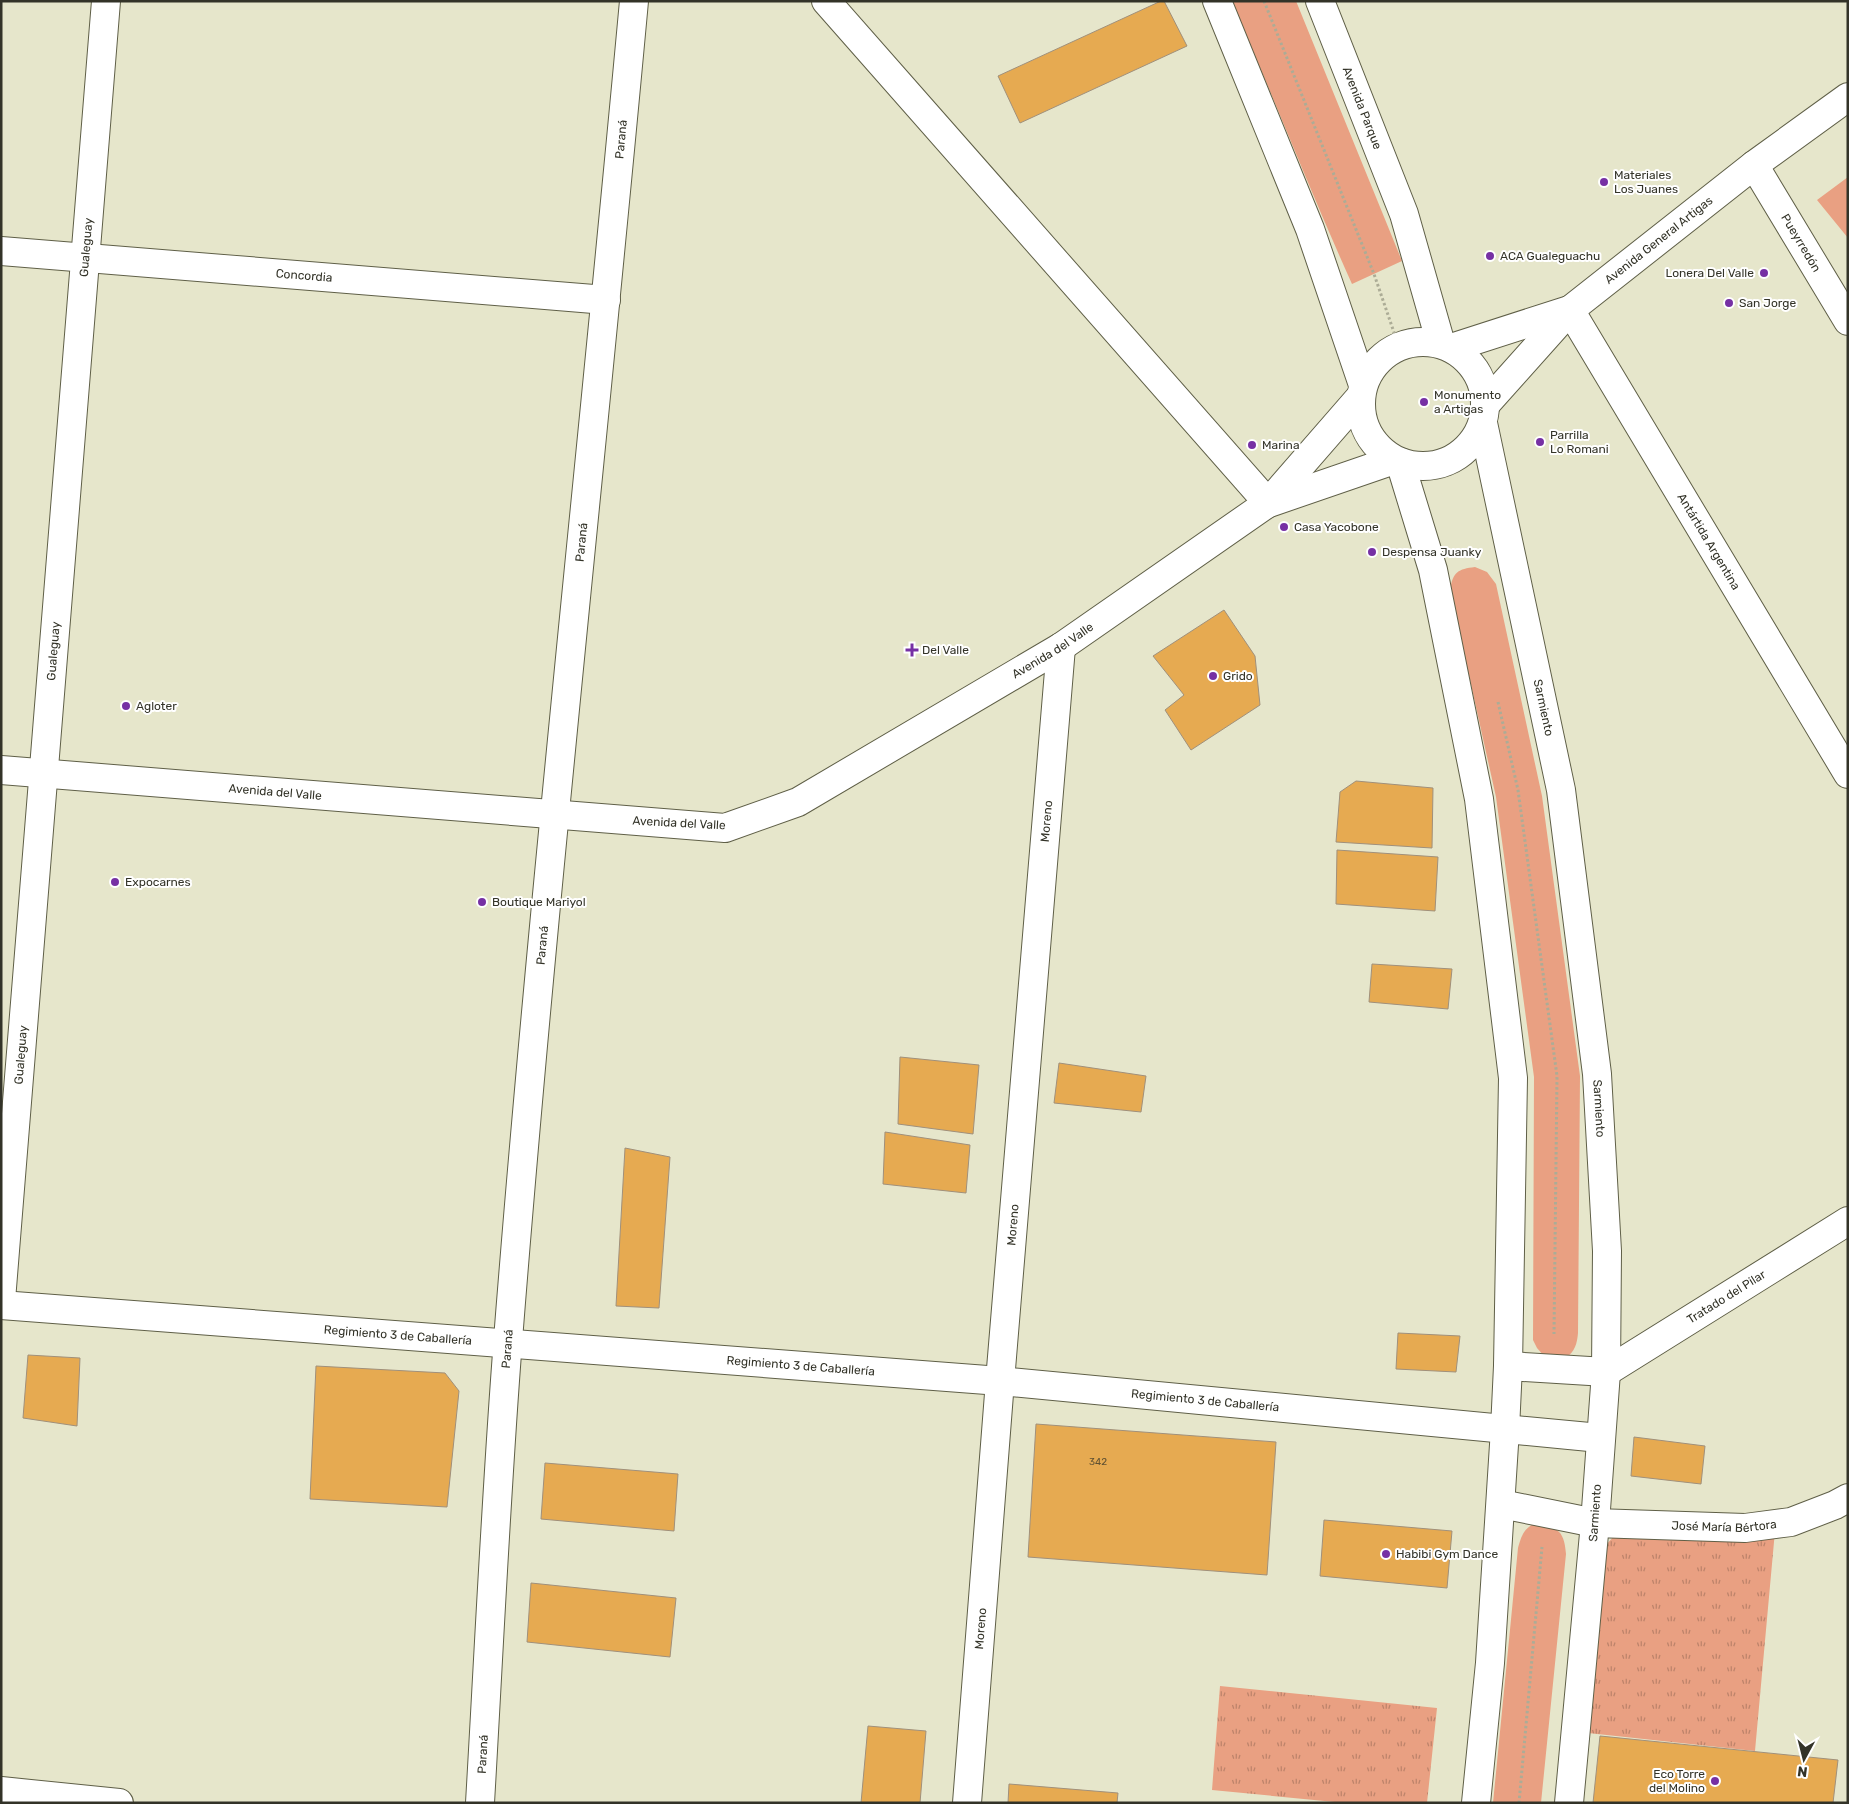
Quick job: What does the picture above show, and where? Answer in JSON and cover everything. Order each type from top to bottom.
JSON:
[{"type":"street","name":"Gualeguay","points":[[1,1300],[106,1]]},
{"type":"street","name":"Paraná","points":[[480,1803],[508,1342],[554,815],[634,1]]},
{"type":"street","points":[[826,1],[1268,504]]},
{"type":"street","name":"Avenida Parque","points":[[1320,1],[1404,214],[1446,346]]},
{"type":"street","points":[[1222,12],[1310,229],[1362,391]]},
{"type":"street","name":"Avenida General Artigas","points":[[1484,413],[1570,310],[1754,165],[1848,97]]},
{"type":"street","name":"Pueyrredón","points":[[1754,165],[1848,320]]},
{"type":"street","name":"Concordia","points":[[1,251],[606,300]]},
{"type":"street","points":[[1446,346],[1570,310]]},
{"type":"street","name":"Antártida Argentina","points":[[1570,310],[1848,774]]},
{"type":"street","points":[[1422,342],[1446,346],[1459,353],[1473,367],[1482,384],[1484,413],[1472,442],[1456,457],[1436,465],[1415,466],[1397,461],[1376,446],[1365,428],[1360,407],[1362,391],[1371,368],[1385,354],[1402,345],[1422,342]]},
{"type":"street","points":[[1268,504],[1362,391]]},
{"type":"street","name":"Sarmiento","points":[[1484,413],[1561,790],[1597,1074],[1607,1251],[1606,1372],[1568,1803]]},
{"type":"street","points":[[1268,504],[1397,461]]},
{"type":"street","points":[[1397,461],[1433,570],[1479,799],[1514,1078],[1505,1429],[1490,1663],[1476,1803]]},
{"type":"street","name":"Avenida del Valle","points":[[1,770],[725,828],[798,802],[1061,646],[1268,504]]},
{"type":"street","name":"Moreno","points":[[967,1803],[1061,646]]},
{"type":"street","name":"Tratado del Pilar","points":[[1606,1372],[1847,1224]]},
{"type":"street","name":"Regimiento 3 de Caballería","points":[[1,1305],[1000,1380],[1600,1438]]},
{"type":"street","points":[[1508,1366],[1606,1372]]},
{"type":"street","name":"José María Bértora","points":[[1501,1504],[1594,1522],[1745,1528],[1791,1522],[1836,1506],[1848,1498]]},
{"type":"street","points":[[1,1791],[119,1803]]},
{"type":"path","points":[[1264,1],[1374,274],[1399,347]]},
{"type":"path","points":[[1518,1803],[1542,1543]]},
{"type":"green space","points":[[1231,1],[1296,1],[1402,261],[1352,284]]},
{"type":"green space","points":[[1848,177],[1848,238],[1817,200]]},
{"type":"green space","points":[[1475,567],[1487,572],[1496,584],[1542,796],[1580,1076],[1578,1333],[1575,1347],[1566,1358],[1544,1356],[1533,1340],[1534,1077],[1496,797],[1450,590],[1457,572]]},
{"type":"green space","points":[[1776,1520],[1755,1751],[1588,1733],[1604,1547],[1627,1522]]},
{"type":"green space","points":[[1533,1524],[1548,1526],[1557,1530],[1563,1539],[1566,1554],[1541,1803],[1493,1803],[1518,1548],[1523,1534]]},
{"type":"green space","points":[[1220,1686],[1437,1708],[1427,1803],[1345,1803],[1212,1790]]},
{"type":"building","points":[[1164,1],[1187,46],[1020,123],[998,76]]},
{"type":"building","name":"Grido","points":[[1224,610],[1255,656],[1260,705],[1191,750],[1165,710],[1184,695],[1153,656]]},
{"type":"building","points":[[1356,781],[1433,788],[1432,848],[1336,842],[1340,792]]},
{"type":"building","points":[[1337,850],[1438,857],[1435,911],[1336,904]]},
{"type":"building","points":[[1372,964],[1452,969],[1448,1009],[1369,1002]]},
{"type":"building","points":[[900,1057],[979,1065],[973,1134],[898,1124]]},
{"type":"building","points":[[1059,1063],[1146,1076],[1141,1112],[1054,1103]]},
{"type":"building","points":[[885,1132],[970,1145],[966,1193],[883,1184]]},
{"type":"building","points":[[625,1148],[670,1157],[659,1308],[616,1306]]},
{"type":"building","points":[[1398,1333],[1460,1336],[1456,1372],[1396,1369]]},
{"type":"building","points":[[28,1355],[80,1358],[77,1426],[23,1418]]},
{"type":"building","points":[[316,1366],[445,1373],[459,1391],[447,1507],[310,1499]]},
{"type":"building","points":[[1036,1424],[1276,1442],[1267,1575],[1028,1557]]},
{"type":"building","points":[[1634,1437],[1705,1446],[1701,1484],[1631,1476]]},
{"type":"building","points":[[545,1463],[678,1474],[674,1531],[541,1519]]},
{"type":"building","name":"Habibi Gym Dance","points":[[1324,1520],[1452,1531],[1447,1588],[1320,1576]]},
{"type":"building","points":[[531,1583],[676,1598],[670,1657],[527,1642]]},
{"type":"building","points":[[868,1726],[926,1731],[920,1803],[861,1803]]},
{"type":"building","name":"Eco Torre del Molino","points":[[1600,1736],[1838,1760],[1833,1803],[1593,1803]]},
{"type":"building","points":[[1009,1784],[1118,1793],[1117,1803],[1008,1803]]},
{"type":"place","name":"Materiales Los Juanes","points":[[1604,182]]},
{"type":"place","name":"ACA Gualeguachu","points":[[1490,256]]},
{"type":"place","name":"Lonera Del Valle","points":[[1764,273]]},
{"type":"place","name":"San Jorge","points":[[1729,303]]},
{"type":"place","name":"Monumento a Artigas","points":[[1424,402]]},
{"type":"place","name":"Parrilla Lo Romani","points":[[1540,442]]},
{"type":"place","name":"Marina","points":[[1252,445]]},
{"type":"place","name":"Casa Yacobone","points":[[1284,527]]},
{"type":"place","name":"Despensa Juanky","points":[[1372,552]]},
{"type":"place","name":"Del Valle","points":[[912,650]]},
{"type":"place","name":"Grido","points":[[1213,676]]},
{"type":"place","name":"Agloter","points":[[126,706]]},
{"type":"place","name":"Expocarnes","points":[[115,882]]},
{"type":"place","name":"Boutique Mariyol","points":[[482,902]]},
{"type":"place","name":"Habibi Gym Dance","points":[[1386,1554]]},
{"type":"place","name":"Eco Torre del Molino","points":[[1715,1781]]}]
